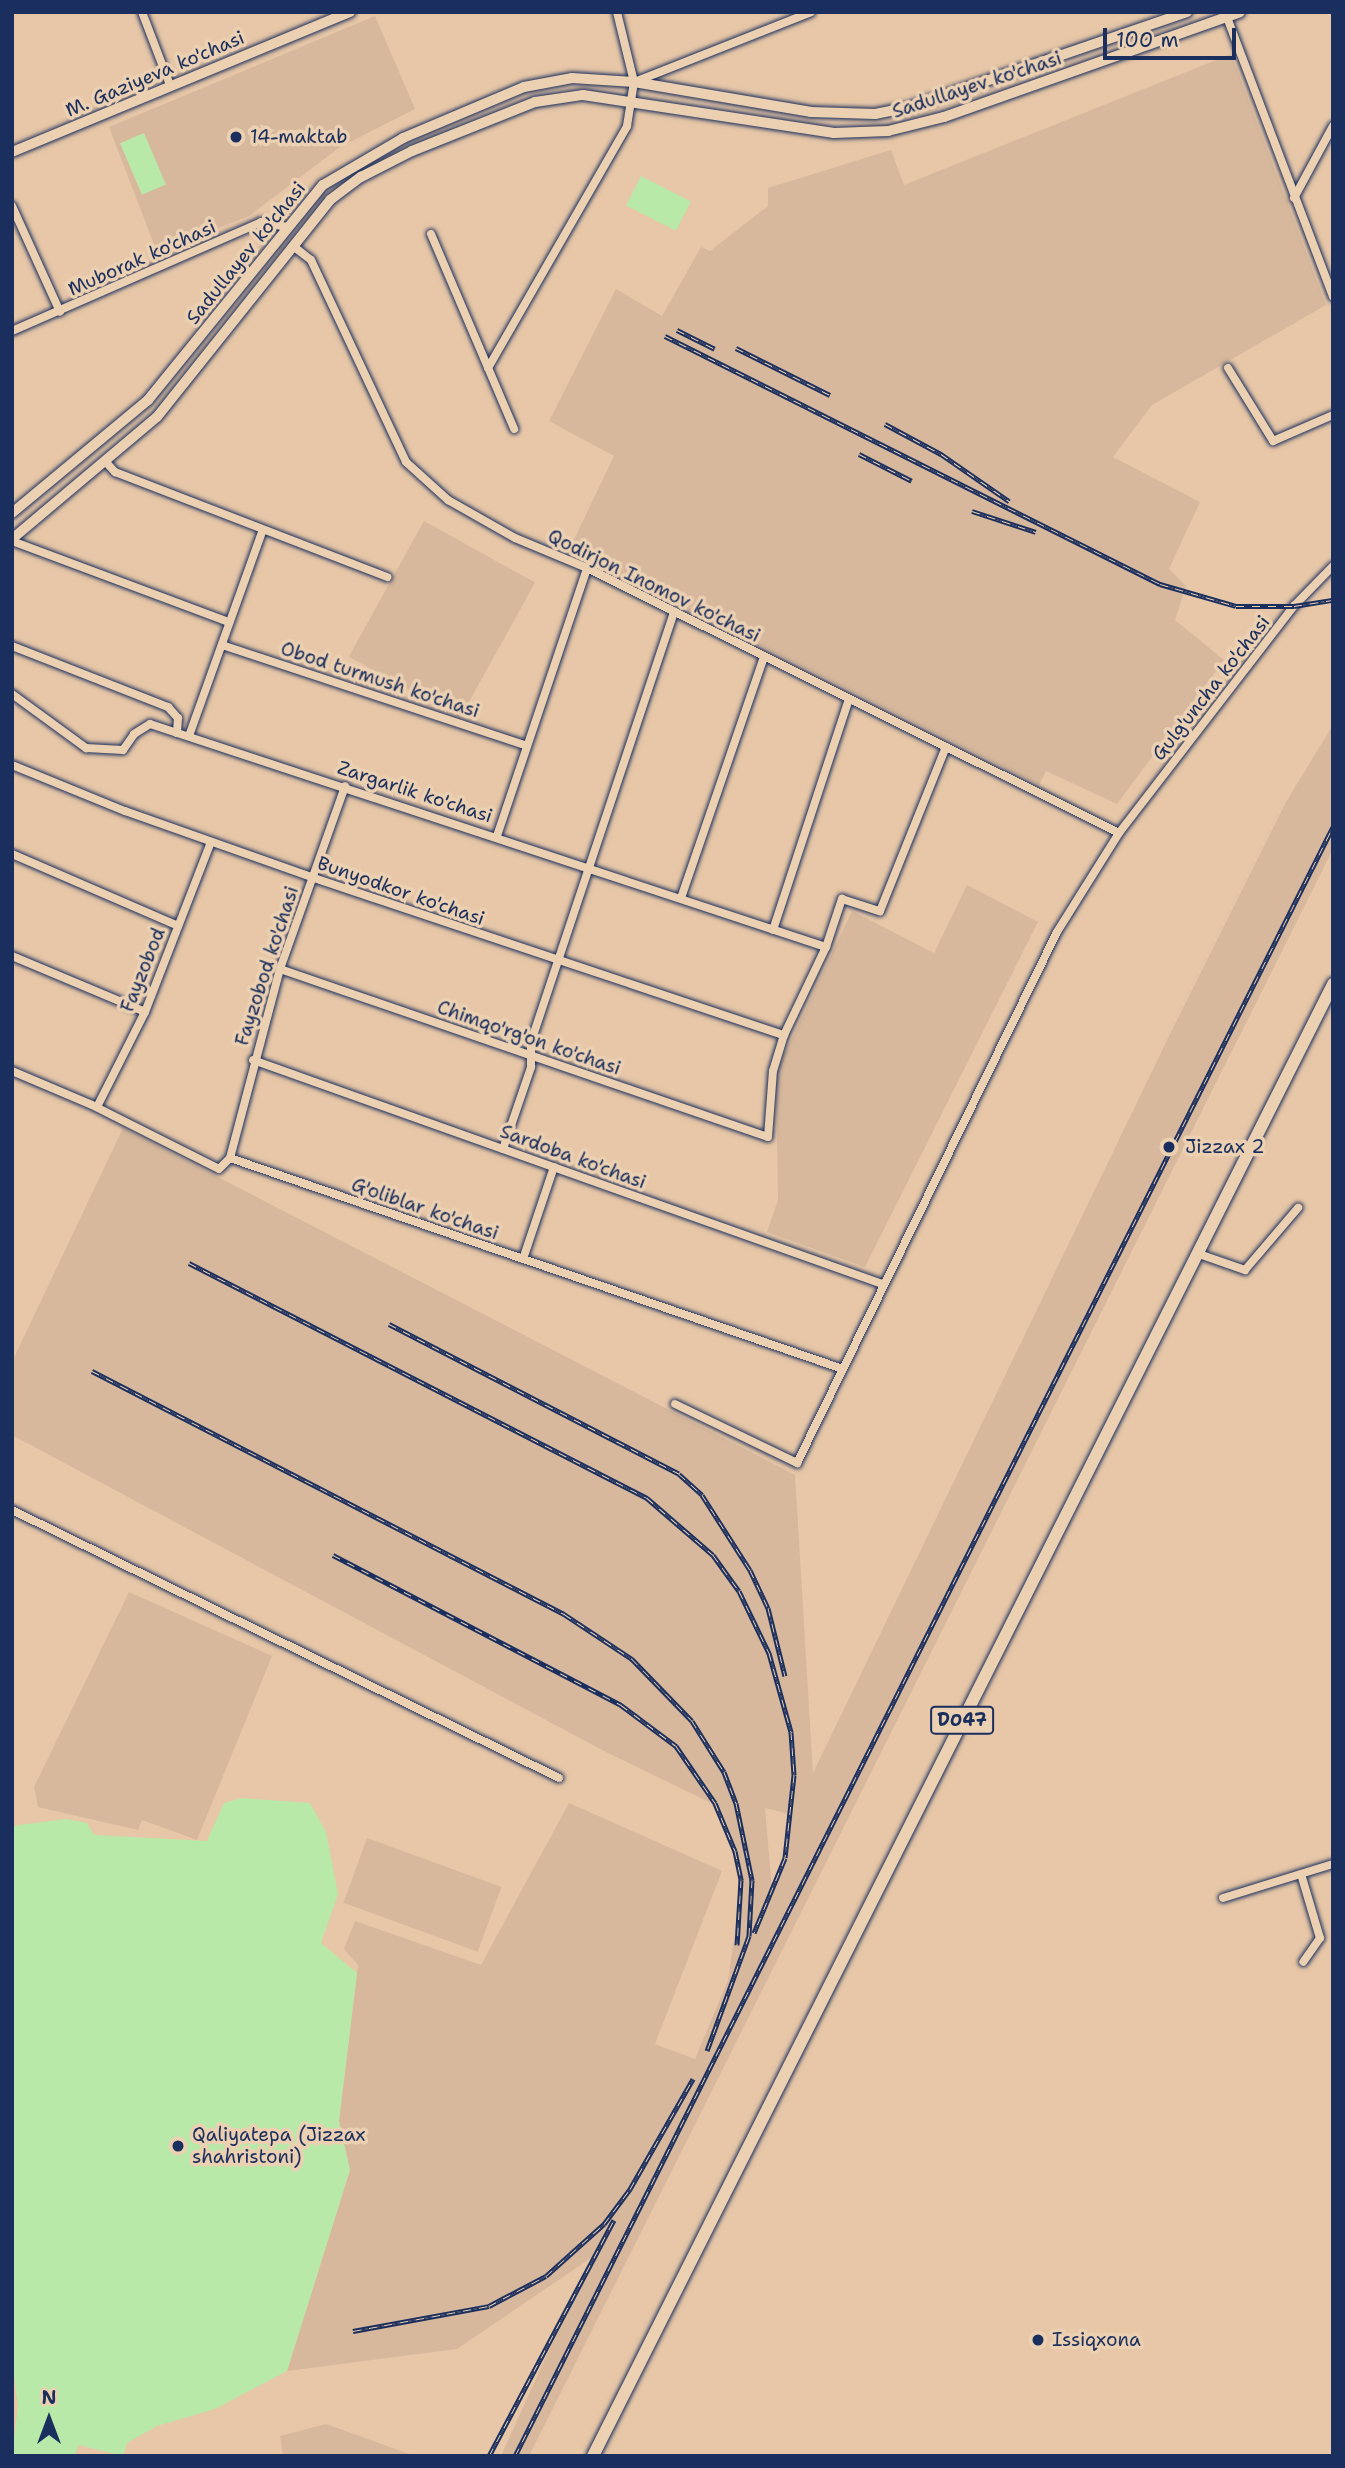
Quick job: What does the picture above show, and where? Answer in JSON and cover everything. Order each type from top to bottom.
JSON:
[{"type":"main road","name":"M. Gaziyeva ko'chasi","points":[[12,152],[350,12]]},
{"type":"main road","name":"Sadullayev ko'chasi","points":[[12,513],[148,400],[286,227],[323,185],[353,163],[498,98],[556,80],[634,82],[811,112],[875,114],[907,108],[1187,12]]},
{"type":"main road","name":"Sadullayev ko'chasi","points":[[12,540],[105,461],[182,389],[292,246],[339,192],[412,151],[543,100],[583,95],[633,100],[824,132],[888,131],[1240,12]]},
{"type":"main road","name":"D047","points":[[593,2456],[1333,984]]},
{"type":"street","points":[[142,12],[170,85]]},
{"type":"street","points":[[488,368],[628,126],[634,82],[617,12]]},
{"type":"street","points":[[634,82],[811,12]]},
{"type":"street","points":[[1227,16],[1333,297]]},
{"type":"street","points":[[1294,198],[1333,126]]},
{"type":"street","points":[[12,206],[60,312]]},
{"type":"street","name":"Muborak ko'chasi","points":[[12,331],[261,222],[286,227]]},
{"type":"street","points":[[431,234],[513,429]]},
{"type":"street","name":"Qodirjon Inomov ko'chasi","points":[[292,246],[311,260],[406,462],[448,500],[515,538],[587,568],[1119,833]]},
{"type":"street","points":[[1228,368],[1273,441],[1333,415]]},
{"type":"street","points":[[105,461],[115,472],[262,532],[387,577]]},
{"type":"street","points":[[189,736],[262,532]]},
{"type":"street","points":[[12,540],[229,622]]},
{"type":"street","name":"Gulg'uncha ko'chasi","points":[[675,1404],[797,1463],[840,1368],[1058,932],[1119,833],[1294,606],[1333,566]]},
{"type":"street","points":[[497,836],[587,568]]},
{"type":"street","points":[[503,1149],[531,1067],[530,1055],[557,960],[674,611]]},
{"type":"street","name":"Obod turmush ko'chasi","points":[[222,645],[527,746]]},
{"type":"street","points":[[12,646],[168,706],[177,718],[177,733]]},
{"type":"street","points":[[681,898],[764,657]]},
{"type":"street","name":"Zargarlik ko'chasi","points":[[12,694],[86,748],[123,750],[134,734],[150,724],[497,836],[826,947]]},
{"type":"street","points":[[773,930],[849,699]]},
{"type":"street","points":[[784,1035],[826,947],[842,899],[880,911],[946,747]]},
{"type":"street","name":"Bunyodkor ko'chasi","points":[[12,765],[211,842],[311,877],[784,1035]]},
{"type":"street","name":"Fayzobod ko'chasi","points":[[230,1158],[253,1060],[280,969],[345,786]]},
{"type":"street","name":"Fayzobod","points":[[97,1107],[145,1013],[211,842]]},
{"type":"street","points":[[12,855],[178,926]]},
{"type":"street","points":[[12,956],[145,1013]]},
{"type":"street","name":"Chimqo'rg'on ko'chasi","points":[[280,969],[768,1137],[773,1071],[784,1035]]},
{"type":"street","name":"Sardoba ko'chasi","points":[[253,1060],[882,1284]]},
{"type":"street","name":"G'oliblar ko'chasi","points":[[12,1071],[97,1107],[219,1169],[230,1158],[840,1368]]},
{"type":"street","points":[[523,1259],[554,1167]]},
{"type":"street","points":[[1199,1254],[1245,1270],[1298,1208]]},
{"type":"street","points":[[12,1510],[558,1778]]},
{"type":"street","points":[[1223,1898],[1333,1864]]},
{"type":"street","points":[[1301,1874],[1320,1938],[1303,1962]]},
{"type":"shaded area","name":"14-maktab","points":[[375,16],[415,109],[340,147],[249,216],[157,252],[109,127]]},
{"type":"shaded area","points":[[1231,54],[1326,305],[1152,405],[1113,457],[1200,502],[1169,569],[1186,586],[1175,620],[1224,660],[1117,804],[1046,771],[1039,785],[569,550],[614,456],[549,421],[616,289],[662,316],[701,247],[710,251],[768,206],[768,188],[891,150],[904,185]]},
{"type":"shaded area","points":[[424,521],[535,583],[460,718],[349,657]]},
{"type":"shaded area","points":[[1333,725],[1333,849],[529,2456],[501,2456],[591,2258],[457,2349],[287,2371],[350,2170],[339,2121],[358,1965],[344,1949],[355,1921],[481,1965],[569,1803],[722,1871],[655,2044],[695,2059],[728,1980],[741,1891],[730,1842],[711,1803],[604,1751],[12,1435],[12,1362],[123,1128],[795,1475],[813,1773],[1170,1034],[1286,802]],"holes":[[[765,1808],[789,1814],[788,1844],[772,1891]]]},
{"type":"shaded area","points":[[967,885],[1038,922],[865,1267],[767,1232],[778,1200],[776,1072],[852,911],[934,953]]},
{"type":"shaded area","points":[[129,1592],[272,1656],[197,1840],[142,1820],[138,1830],[38,1807],[34,1787]]},
{"type":"shaded area","points":[[367,1838],[501,1887],[478,1952],[343,1903]]},
{"type":"shaded area","points":[[326,2424],[415,2456],[283,2456],[280,2436]]},
{"type":"green space","points":[[144,133],[166,185],[142,195],[120,143]]},
{"type":"green space","points":[[641,176],[691,201],[676,231],[626,205]]},
{"type":"green space","name":"Qaliyatepa (Jizzax shahristoni)","points":[[241,1798],[310,1803],[326,1832],[338,1894],[321,1943],[357,1973],[339,2121],[350,2170],[287,2371],[215,2409],[157,2426],[127,2443],[123,2456],[79,2445],[74,2456],[12,2456],[18,2405],[12,2361],[12,1826],[66,1819],[87,1823],[94,1835],[207,1841],[224,1803]]},
{"type":"railway","points":[[677,330],[715,349]]},
{"type":"railway","points":[[665,336],[1160,584],[1236,606],[1294,606],[1333,600]]},
{"type":"railway","points":[[736,348],[830,395]]},
{"type":"railway","points":[[885,424],[941,454],[1009,501]]},
{"type":"railway","points":[[859,454],[912,481]]},
{"type":"railway","points":[[972,511],[1036,532]]},
{"type":"railway","points":[[515,2456],[1333,827]]},
{"type":"railway","points":[[189,1263],[647,1498],[713,1555],[739,1591],[769,1653],[791,1732],[794,1775],[785,1858],[754,1933]]},
{"type":"railway","points":[[389,1324],[679,1474],[702,1495],[750,1570],[768,1608],[785,1676]]},
{"type":"railway","points":[[92,1371],[564,1614],[632,1659],[692,1721],[724,1772],[736,1803],[752,1880],[749,1936],[707,2051]]},
{"type":"railway","points":[[333,1555],[621,1705],[676,1746],[715,1803],[735,1851],[741,1880],[737,1945]]},
{"type":"railway","points":[[353,2331],[489,2306],[546,2276],[604,2224],[630,2189],[693,2079]]},
{"type":"railway","points":[[489,2456],[614,2220]]},
{"type":"place","name":"14-maktab","points":[[236,137]]},
{"type":"place","name":"Jizzax 2","points":[[1169,1147]]},
{"type":"place","name":"Qaliyatepa (Jizzax shahristoni)","points":[[178,2146]]},
{"type":"place","name":"Issiqxona","points":[[1038,2340]]}]
